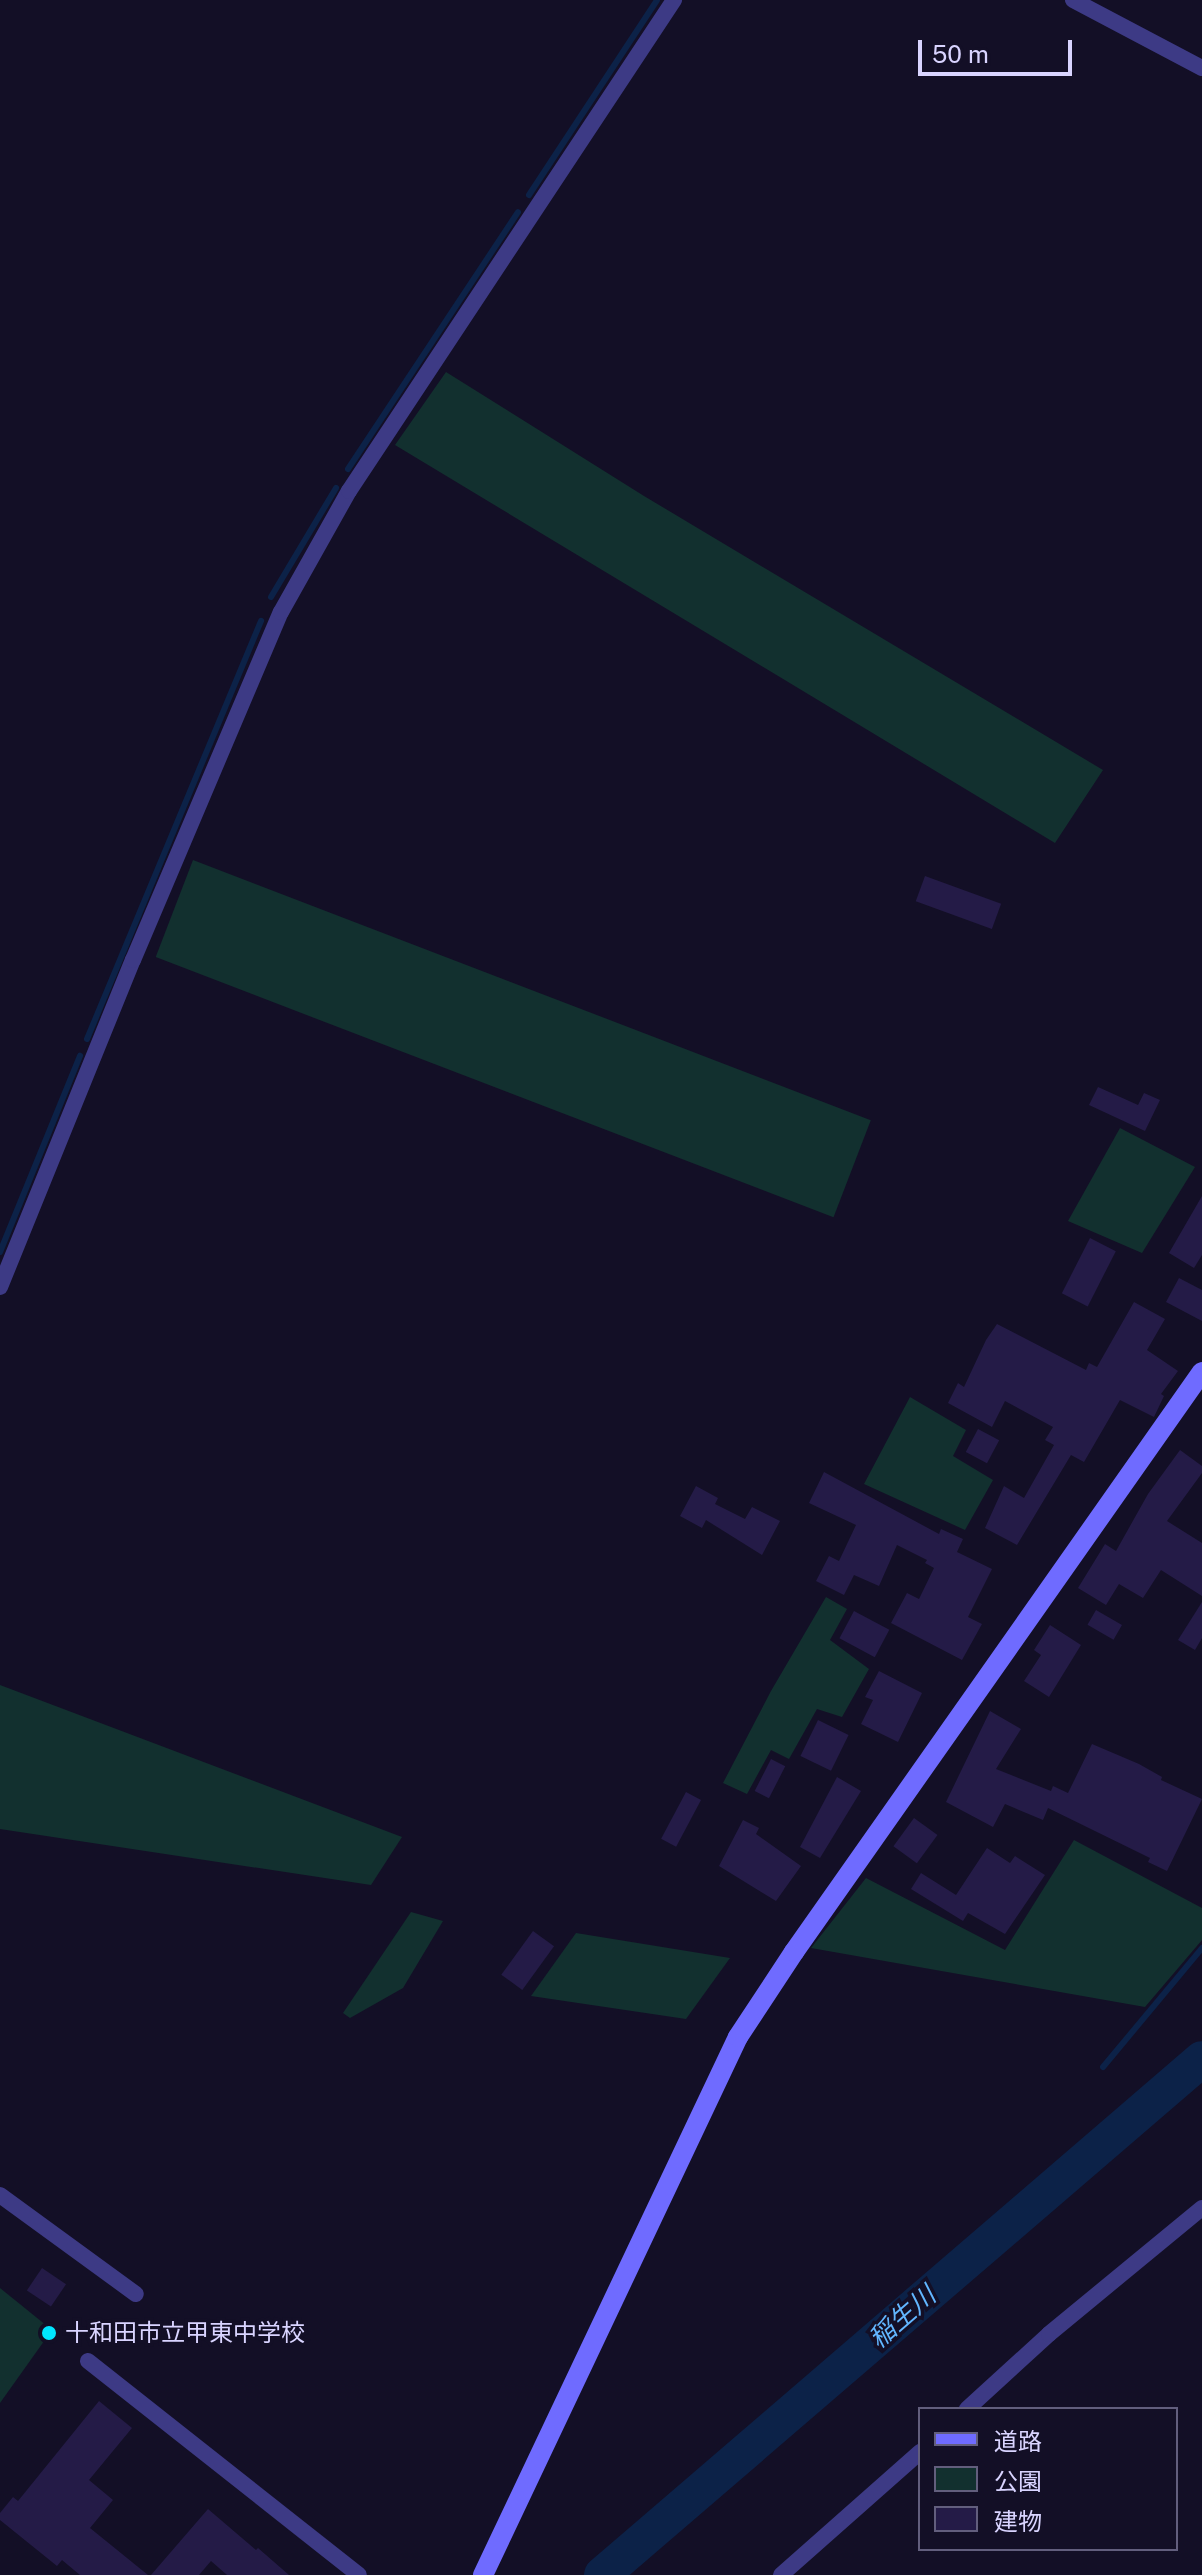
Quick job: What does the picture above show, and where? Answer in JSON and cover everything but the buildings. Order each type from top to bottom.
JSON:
[{"type":"street","points":[[0,1287],[133,960],[281,612],[349,491],[674,0]]},
{"type":"street","points":[[1073,0],[1202,68]]},
{"type":"street","points":[[483,2575],[738,2037],[794,1952],[1202,1372]]},
{"type":"street","points":[[0,2195],[136,2294]]},
{"type":"street","points":[[969,2407],[1049,2334],[1202,2208]]},
{"type":"street","points":[[88,2361],[359,2575]]},
{"type":"street","points":[[781,2575],[918,2454]]},
{"type":"green space","points":[[446,372],[644,496],[1103,770],[1055,843],[395,445]]},
{"type":"green space","points":[[193,860],[871,1120],[834,1217],[156,957]]},
{"type":"green space","points":[[1120,1128],[1195,1167],[1142,1253],[1068,1221]]},
{"type":"green space","points":[[910,1397],[966,1430],[953,1456],[993,1480],[965,1530],[864,1484]]},
{"type":"green space","points":[[826,1597],[847,1609],[830,1640],[869,1669],[842,1717],[817,1709],[789,1759],[771,1750],[747,1794],[723,1783],[771,1691]]},
{"type":"green space","points":[[0,1685],[402,1837],[371,1885],[0,1829]]},
{"type":"green space","points":[[1074,1840],[1202,1908],[1202,1940],[1145,2007],[811,1948],[866,1878],[1005,1950]]},
{"type":"green space","points":[[411,1912],[443,1921],[403,1988],[350,2018],[343,2013]]},
{"type":"green space","points":[[576,1933],[730,1958],[686,2019],[531,1996]]},
{"type":"green space","points":[[0,2288],[52,2330],[0,2403]]},
{"type":"waterway","points":[[529,195],[657,0]]},
{"type":"waterway","points":[[348,469],[518,212]]},
{"type":"waterway","points":[[271,597],[336,488]]},
{"type":"waterway","points":[[87,1039],[261,621]]},
{"type":"waterway","points":[[0,1252],[80,1056]]},
{"type":"waterway","points":[[1103,2067],[1202,1948]]},
{"type":"waterway","name":"稲生川","points":[[602,2575],[1202,2059]]},
{"type":"place","name":"十和田市立甲東中学校","points":[[49,2333]]}]
